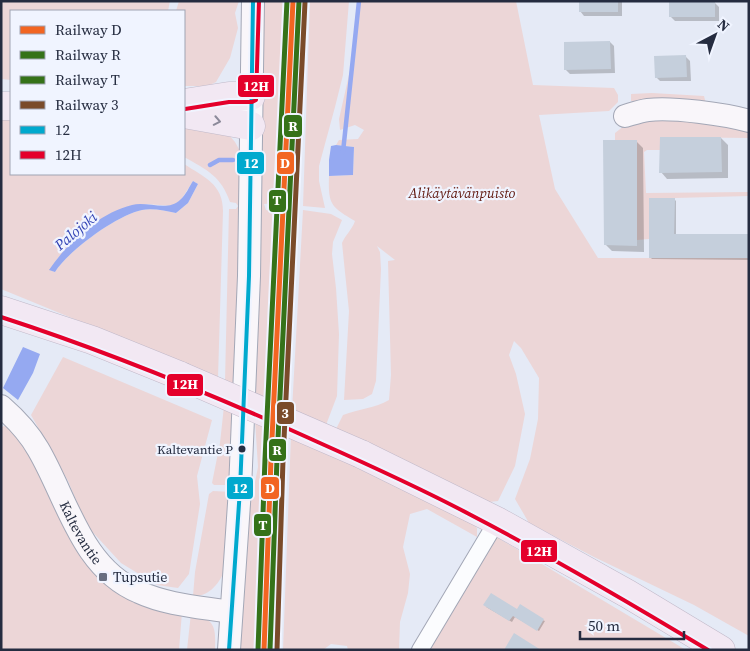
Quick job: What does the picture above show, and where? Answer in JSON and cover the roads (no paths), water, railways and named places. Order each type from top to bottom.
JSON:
[{"type":"highway","points":[[185,103],[229,96],[251,96]]},
{"type":"highway","points":[[185,114],[251,126]]},
{"type":"highway","points":[[1,310],[92,340],[182,376],[361,454],[497,521],[628,594],[721,650]]},
{"type":"street","points":[[229,650],[240,489],[248,306],[253,1]]},
{"type":"street","points":[[625,116],[649,110],[674,110],[708,113],[749,121]]},
{"type":"street","name":"Kaltevantie","points":[[1,406],[20,424],[38,448],[83,540],[104,569],[138,592],[182,604],[231,612]]},
{"type":"street","points":[[420,650],[497,521]]},
{"type":"water","points":[[331,146],[354,147],[353,175],[329,176]]},
{"type":"water","points":[[193,181],[198,184],[188,203],[176,213],[151,209],[132,213],[107,226],[82,244],[55,272],[49,270],[65,249],[96,222],[120,209],[132,205],[163,206],[175,203],[184,196]]},
{"type":"water","points":[[23,347],[40,354],[33,373],[18,400],[3,388]]},
{"type":"waterway","points":[[343,152],[359,1]]},
{"type":"waterway","points":[[210,165],[219,160],[233,160]]},
{"type":"rail line","name":"T","points":[[258,650],[265,459],[287,1]]},
{"type":"rail line","name":"D","points":[[264,650],[271,459],[293,1]]},
{"type":"rail line","name":"R","points":[[270,650],[277,459],[299,1]]},
{"type":"rail line","name":"3","points":[[277,650],[283,460],[305,2]]},
{"type":"place","name":"Kaltevantie P","points":[[242,449]]},
{"type":"place","name":"Tupsutie","points":[[103,577]]},
{"type":"park label","name":"Alikäytävänpuisto","points":[[462,193]]},
{"type":"water label","name":"Palojoki","points":[[76,231]]}]
